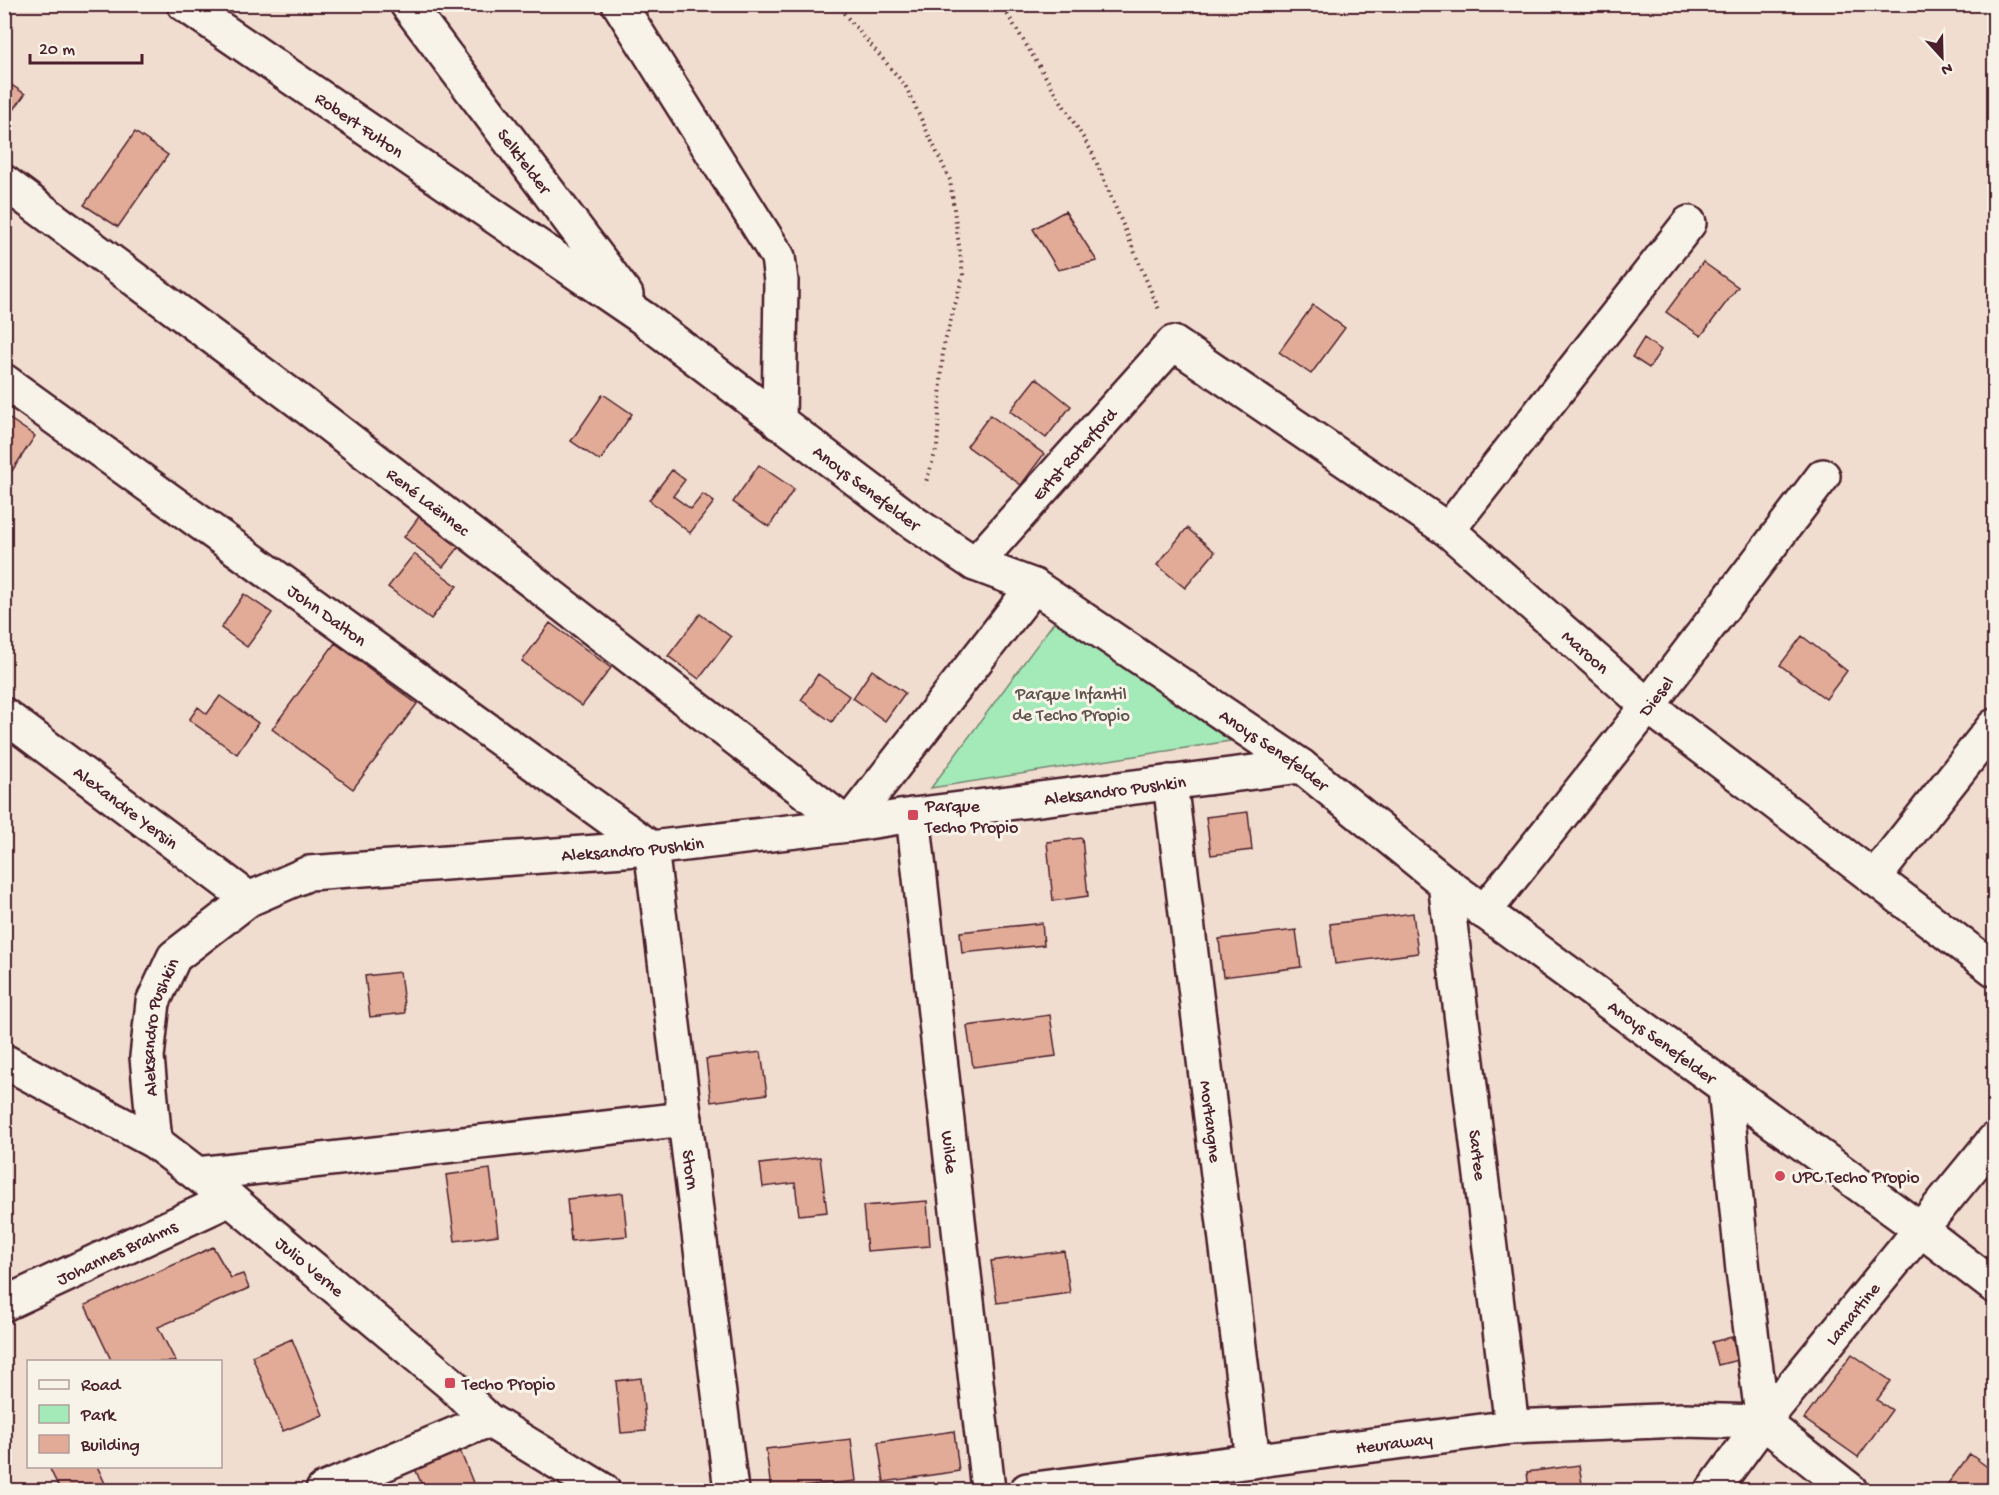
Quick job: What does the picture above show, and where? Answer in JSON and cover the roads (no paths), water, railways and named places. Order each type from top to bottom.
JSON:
[{"type":"street","name":"Robert Fulton","points":[[184,4],[535,244]]},
{"type":"street","name":"Selktelder","points":[[407,4],[643,318]]},
{"type":"street","points":[[619,4],[778,257],[781,281],[779,423]]},
{"type":"street","name":"René Laënnec","points":[[4,182],[300,402],[848,825]]},
{"type":"street","points":[[1448,530],[1689,223]]},
{"type":"street","name":"Anoys Senefelder","points":[[535,244],[643,318],[914,523],[975,564],[1034,586],[1301,766],[1445,884],[1920,1229],[1995,1287]]},
{"type":"street","name":"Maroon","points":[[1173,343],[1448,530],[1648,706],[1995,969]]},
{"type":"street","name":"Ertst Roterford","points":[[975,564],[1173,343]]},
{"type":"street","name":"John Dalton","points":[[4,381],[651,848]]},
{"type":"street","name":"Diesel","points":[[1484,912],[1648,706],[1823,476]]},
{"type":"street","points":[[848,825],[1034,586]]},
{"type":"street","name":"Alexandre Yersin","points":[[4,715],[249,899]]},
{"type":"street","points":[[1874,878],[1995,726]]},
{"type":"street","name":"Aleksandro Pushkin","points":[[155,1142],[147,1058],[153,1002],[174,957],[249,899],[309,873],[651,848],[848,825],[1301,766]]},
{"type":"street","name":"Mortangne","points":[[1170,782],[1253,1461]]},
{"type":"street","name":"Wilde","points":[[914,815],[988,1491]]},
{"type":"street","name":"Storn","points":[[651,848],[730,1491]]},
{"type":"street","name":"Sartee","points":[[1445,884],[1512,1427]]},
{"type":"street","name":"Julio Verne","points":[[4,1060],[155,1142],[230,1199],[450,1383],[488,1420],[603,1491]]},
{"type":"street","points":[[1725,1088],[1743,1271],[1763,1422],[1850,1491]]},
{"type":"street","points":[[197,1174],[684,1119]]},
{"type":"street","name":"Lamartine","points":[[1713,1491],[1763,1422],[1995,1140]]},
{"type":"street","name":"Johannes Brahms","points":[[4,1305],[230,1199]]},
{"type":"street","points":[[323,1491],[488,1420]]},
{"type":"street","name":"Heuraway","points":[[1027,1491],[1512,1427],[1683,1420],[1763,1422]]},
{"type":"place","name":"Parque Techo Propio","points":[[913,815]]},
{"type":"place","name":"UPC Techo Propio","points":[[1780,1176]]},
{"type":"place","name":"Techo Propio","points":[[450,1383]]},
{"type":"park label","name":"Parque Infantil de Techo Propio","points":[[1071,703]]}]
